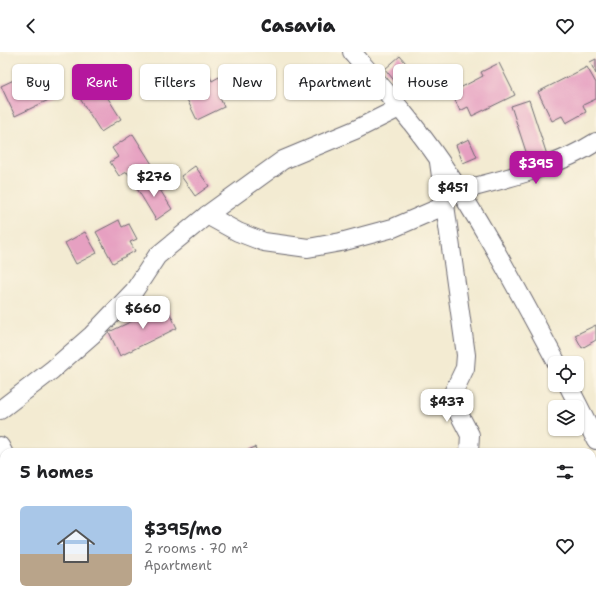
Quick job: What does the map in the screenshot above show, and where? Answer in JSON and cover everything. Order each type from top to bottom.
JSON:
[{"type":"street","points":[[352,52],[399,108],[438,159],[460,191],[509,275],[553,356]]},
{"type":"street","points":[[0,410],[52,370],[92,335],[134,291],[158,256],[207,215],[283,160],[355,130],[399,108]]},
{"type":"street","points":[[460,191],[538,169],[580,152],[596,142]]},
{"type":"street","points":[[438,159],[466,354],[465,368],[453,393],[458,412],[470,436],[469,448]]},
{"type":"street","points":[[207,215],[238,232],[264,242],[308,248],[392,228],[444,206]]},
{"type":"street","points":[[572,392],[596,440]]},
{"type":"building","points":[[400,56],[407,64],[393,64],[393,79],[385,69]]},
{"type":"building","points":[[596,59],[596,74],[590,62]]},
{"type":"building","points":[[499,63],[515,95],[472,116],[468,107],[460,111],[455,100],[463,100],[463,86],[483,76],[481,72]]},
{"type":"building","points":[[587,67],[596,83],[596,99],[583,105],[586,112],[566,123],[562,116],[552,121],[538,92]]},
{"type":"building","points":[[210,77],[212,81],[218,78],[218,100],[221,100],[224,107],[197,120],[187,100],[210,100]]},
{"type":"building","points":[[12,81],[12,100],[49,100],[15,116],[1,86]]},
{"type":"building","points":[[81,100],[109,100],[121,119],[101,132]]},
{"type":"building","points":[[529,100],[549,161],[531,167],[511,106]]},
{"type":"building","points":[[133,134],[155,169],[134,182],[127,172],[119,176],[110,162],[118,157],[112,148]]},
{"type":"building","points":[[469,139],[477,157],[463,163],[456,145]]},
{"type":"building","points":[[195,166],[209,186],[195,196],[181,176]]},
{"type":"building","points":[[166,170],[174,184],[162,191],[154,176]]},
{"type":"building","points":[[152,177],[172,209],[156,220],[136,187]]},
{"type":"building","points":[[119,220],[122,227],[129,224],[137,239],[130,242],[135,251],[113,263],[96,232]]},
{"type":"building","points":[[85,232],[97,253],[76,264],[65,243]]},
{"type":"building","points":[[166,305],[177,328],[120,356],[109,332]]},
{"type":"building","points":[[596,325],[596,340],[582,348],[575,335]]}]
